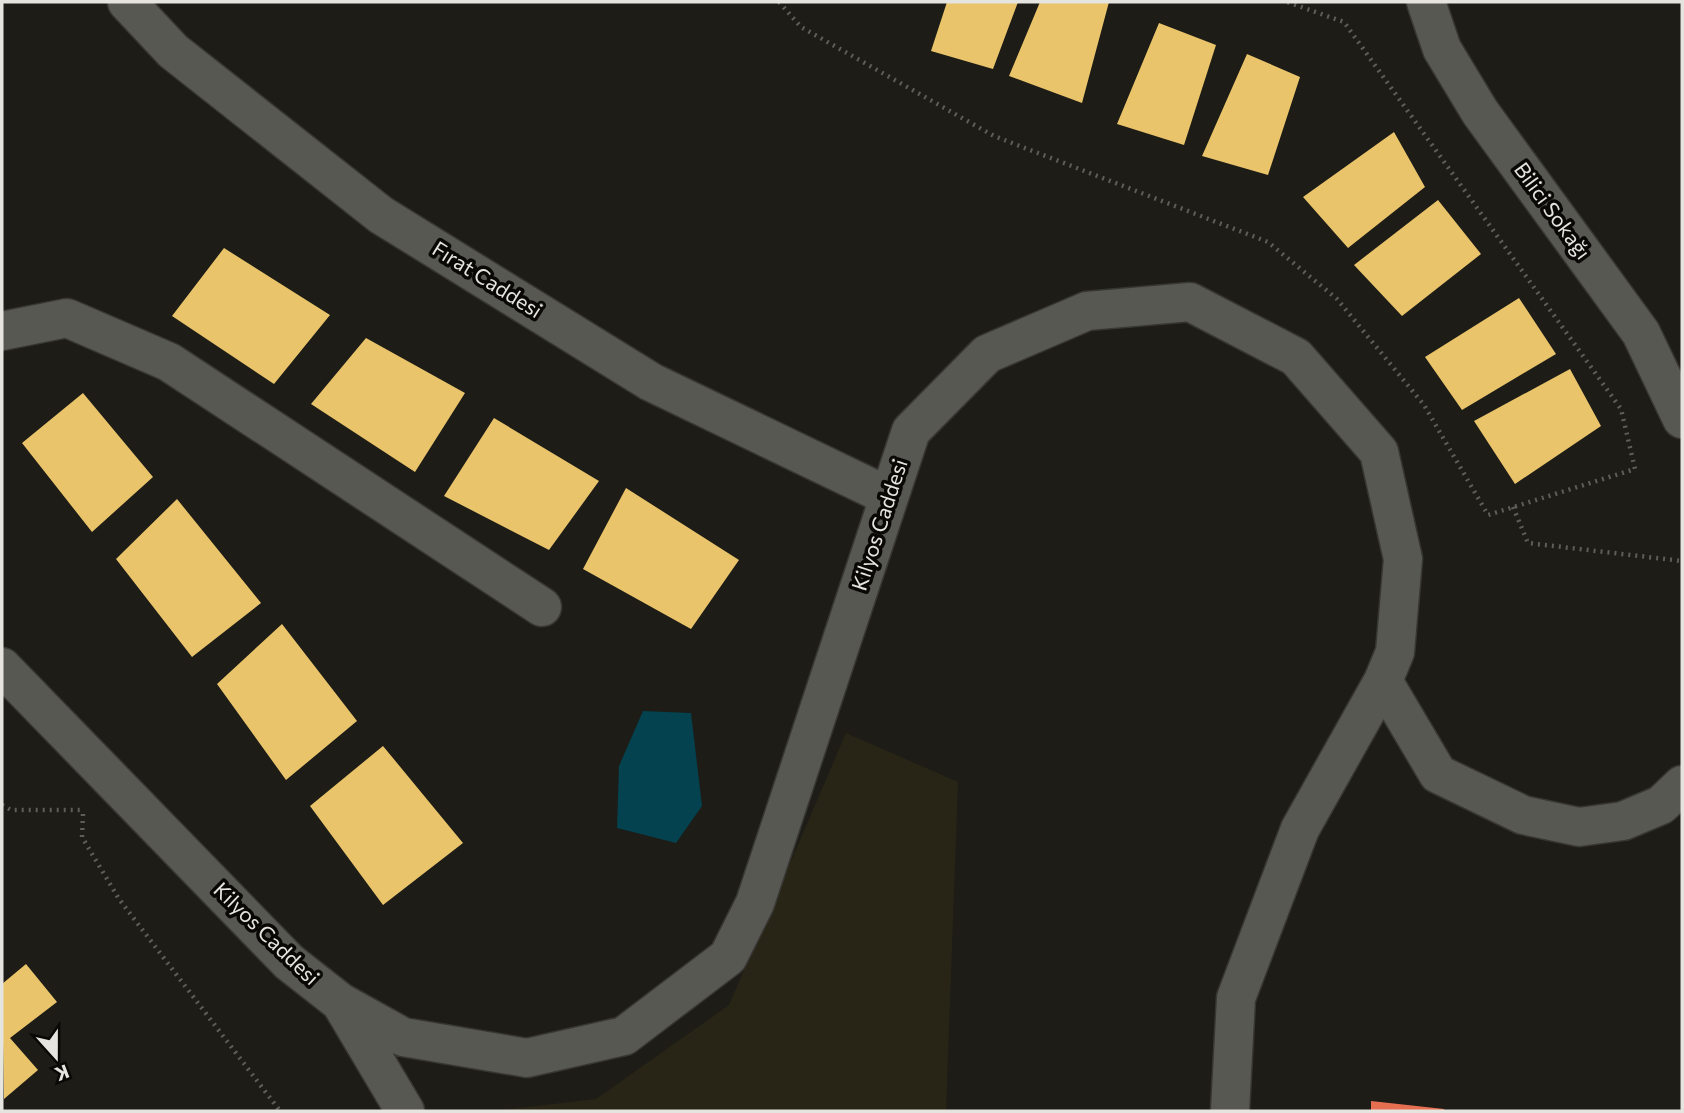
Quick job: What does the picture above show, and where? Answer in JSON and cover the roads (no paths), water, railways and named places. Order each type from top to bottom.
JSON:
[{"type":"street","name":"Fırat Caddesi","points":[[127,2],[173,51],[381,215],[651,382],[888,496]]},
{"type":"street","name":"Bilici Sokağı","points":[[1426,2],[1442,48],[1480,112],[1641,334],[1682,419]]},
{"type":"street","name":"Kilyos Caddesi","points":[[2,667],[289,962],[340,1002],[403,1037],[527,1058],[624,1036],[728,957],[755,903],[911,431],[987,354],[1087,311],[1190,302],[1296,357],[1380,452],[1403,559],[1395,652],[1383,681],[1300,829],[1236,998],[1230,1111]]},
{"type":"street","points":[[2,331],[67,318],[169,362],[542,607]]},
{"type":"street","points":[[1383,681],[1438,774],[1523,815],[1579,827],[1623,821],[1661,805],[1682,785]]},
{"type":"street","points":[[340,1002],[405,1111]]},
{"type":"water","points":[[643,711],[691,713],[702,806],[676,843],[617,828],[619,766]]}]
